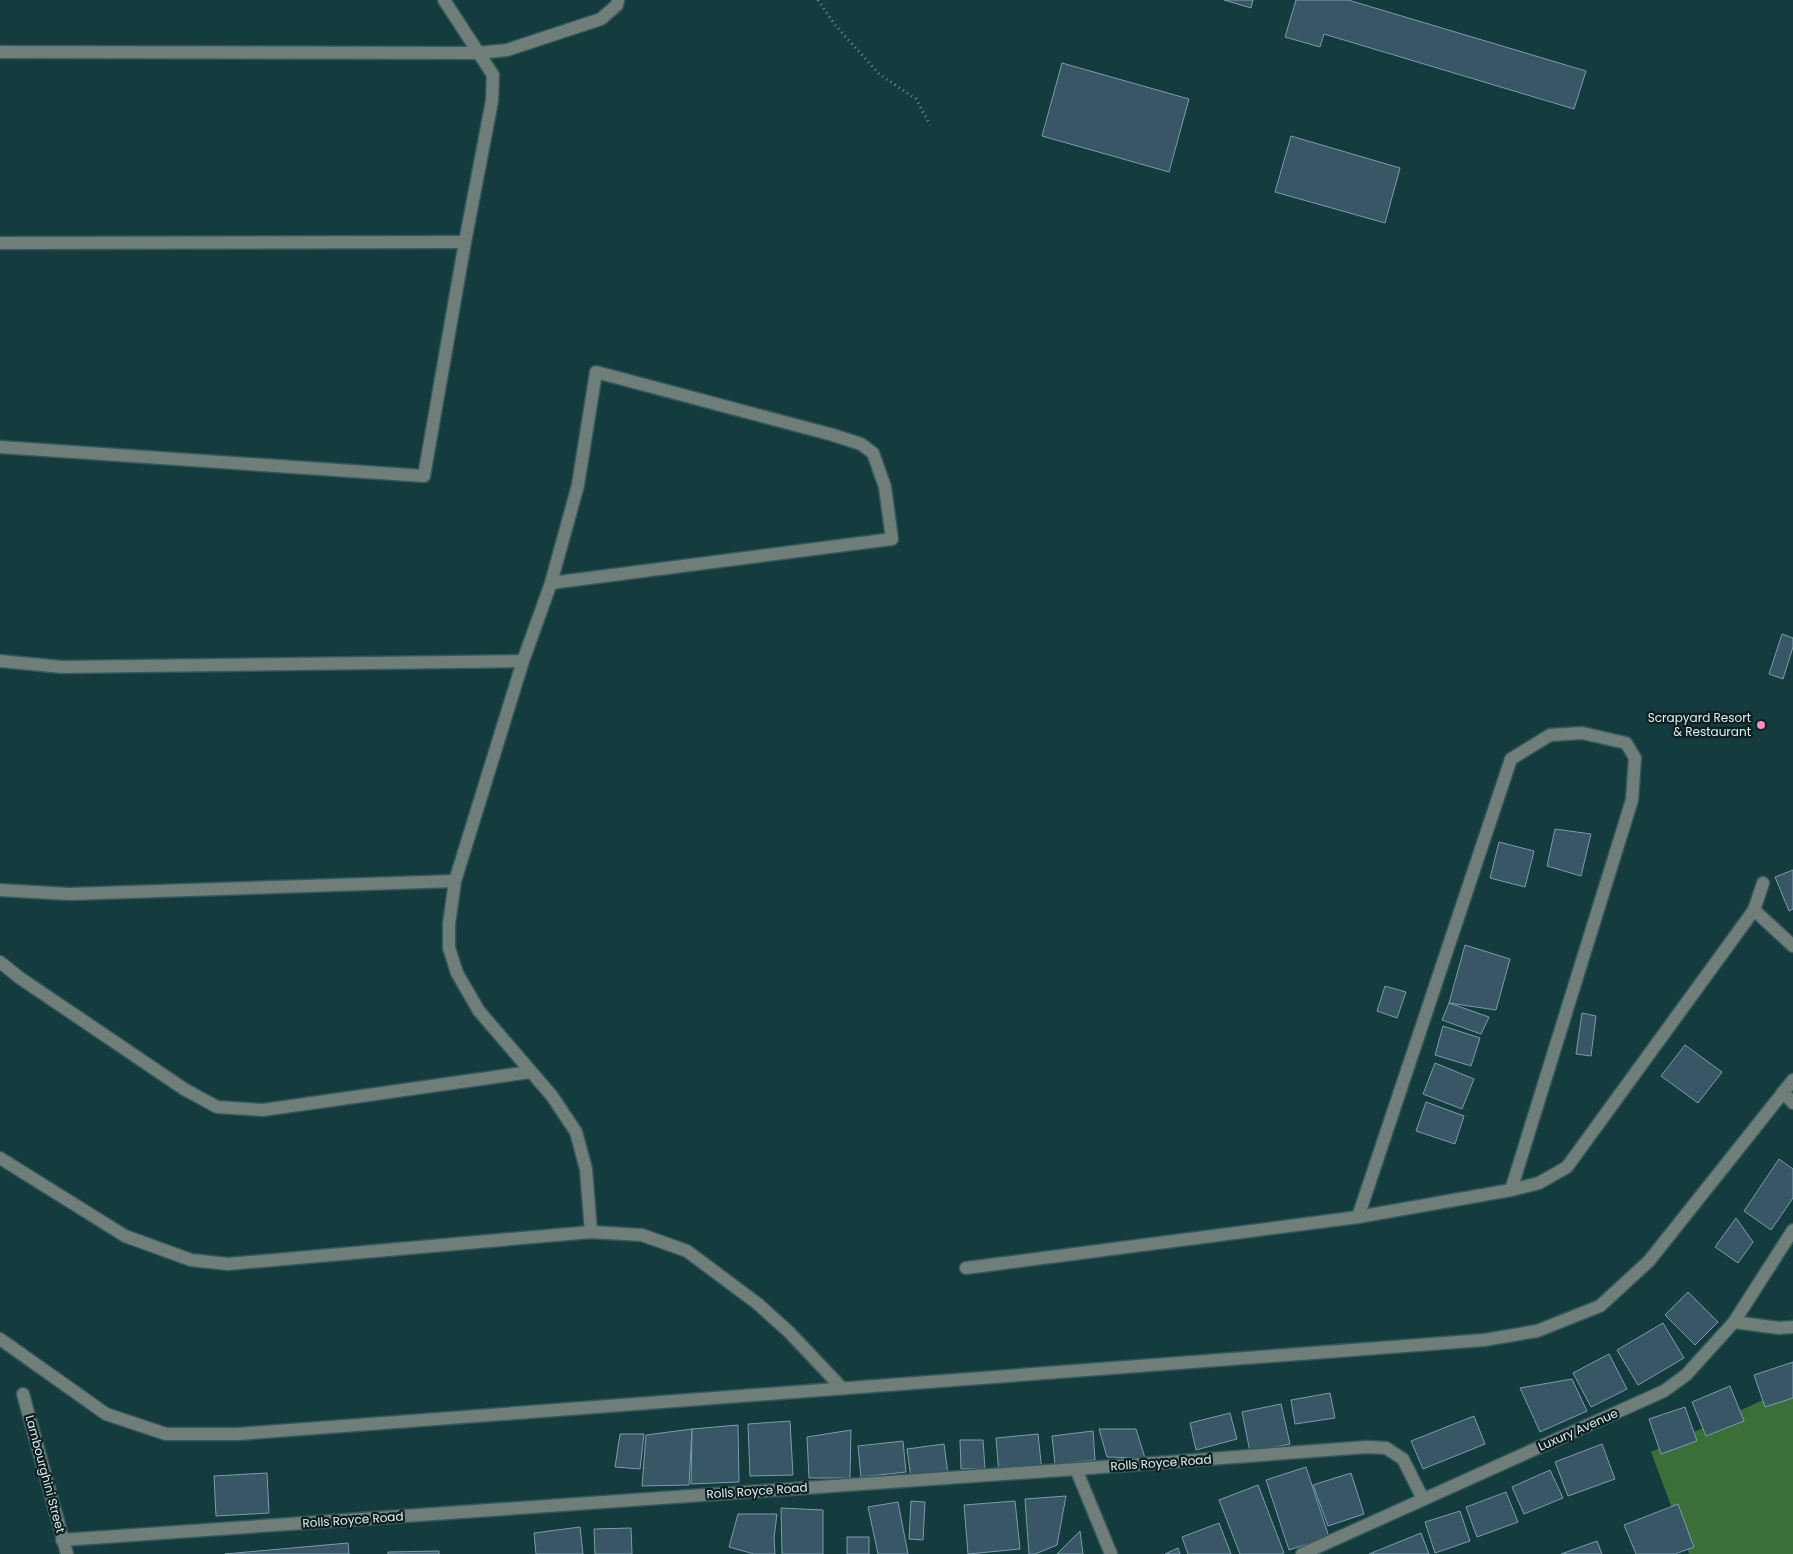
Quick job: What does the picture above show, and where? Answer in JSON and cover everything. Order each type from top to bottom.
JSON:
[{"type":"street","points":[[0,447],[424,476],[492,101],[493,75],[444,0]]},
{"type":"street","points":[[0,52],[478,53],[507,50],[601,19],[617,5],[618,0]]},
{"type":"street","points":[[0,243],[465,242]]},
{"type":"street","points":[[551,583],[892,538],[885,487],[873,453],[860,444],[833,435],[596,372],[578,485],[551,583],[523,661],[455,882],[449,924],[449,948],[457,973],[479,1011],[552,1096],[576,1132],[586,1169],[591,1232]]},
{"type":"street","points":[[0,661],[62,667],[523,661]]},
{"type":"street","points":[[1358,1217],[1511,760],[1550,735],[1582,733],[1626,743],[1635,758],[1632,800],[1511,1190]]},
{"type":"street","points":[[0,890],[69,894],[455,882]]},
{"type":"street","points":[[966,1268],[1358,1217],[1511,1190],[1539,1183],[1567,1167],[1754,910],[1763,883]]},
{"type":"street","points":[[1754,910],[1793,946]]},
{"type":"street","points":[[0,962],[20,978],[184,1089],[217,1107],[263,1110],[530,1072]]},
{"type":"street","points":[[0,1339],[106,1414],[166,1434],[238,1434],[1484,1340],[1537,1331],[1600,1306],[1649,1261],[1793,1080]]},
{"type":"street","points":[[1783,1092],[1793,1103]]},
{"type":"street","points":[[0,1158],[125,1236],[191,1260],[228,1264],[591,1232],[642,1236],[687,1251],[758,1304],[789,1332],[842,1388]]},
{"type":"street","name":"Luxury Avenue","points":[[1302,1554],[1664,1391],[1686,1375],[1734,1322],[1793,1230]]},
{"type":"street","points":[[1734,1322],[1779,1328],[1793,1327]]},
{"type":"street","name":"Lambourghini Street","points":[[23,1394],[67,1554]]},
{"type":"street","name":"Rolls Royce Road","points":[[62,1540],[1367,1447],[1386,1448],[1403,1459],[1423,1499]]},
{"type":"street","points":[[1076,1469],[1111,1554]]},
{"type":"path","points":[[818,0],[835,24],[878,74],[916,99],[930,125]]},
{"type":"green space","points":[[1793,1386],[1793,1554],[1689,1554],[1651,1452]]},
{"type":"building","points":[[1224,0],[1253,0],[1251,8]]},
{"type":"building","points":[[1296,0],[1348,0],[1586,71],[1574,109],[1324,34],[1320,47],[1285,37]]},
{"type":"building","points":[[1062,63],[1189,99],[1169,172],[1042,136]]},
{"type":"building","points":[[1291,136],[1400,168],[1385,223],[1275,192]]},
{"type":"building","points":[[1782,634],[1793,638],[1793,647],[1783,679],[1769,674]]},
{"type":"building","points":[[1555,829],[1591,834],[1581,876],[1547,866]]},
{"type":"building","points":[[1499,842],[1534,851],[1525,887],[1490,878]]},
{"type":"building","points":[[1793,870],[1793,909],[1789,911],[1775,877]]},
{"type":"building","points":[[1465,945],[1510,959],[1496,1010],[1449,1003]]},
{"type":"building","points":[[1385,986],[1406,992],[1397,1018],[1377,1011]]},
{"type":"building","points":[[1449,1003],[1489,1017],[1481,1034],[1442,1020]]},
{"type":"building","points":[[1582,1013],[1596,1016],[1591,1056],[1576,1054]]},
{"type":"building","points":[[1443,1026],[1480,1038],[1471,1066],[1435,1055]]},
{"type":"building","points":[[1685,1045],[1722,1072],[1698,1103],[1661,1076]]},
{"type":"building","points":[[1435,1063],[1474,1079],[1462,1109],[1423,1094]]},
{"type":"building","points":[[1426,1102],[1464,1116],[1455,1144],[1416,1131]]},
{"type":"building","points":[[1779,1159],[1793,1169],[1793,1198],[1771,1230],[1744,1211]]},
{"type":"building","points":[[1736,1218],[1753,1242],[1738,1263],[1715,1247]]},
{"type":"building","points":[[1688,1292],[1718,1322],[1695,1345],[1665,1315]]},
{"type":"building","points":[[1663,1323],[1684,1358],[1638,1385],[1617,1350]]},
{"type":"building","points":[[1609,1354],[1627,1389],[1591,1407],[1573,1373]]},
{"type":"building","points":[[1793,1362],[1793,1398],[1765,1407],[1754,1375]]},
{"type":"building","points":[[1572,1379],[1587,1411],[1540,1432],[1520,1388]]},
{"type":"building","points":[[1730,1386],[1744,1421],[1706,1436],[1692,1402]]},
{"type":"building","points":[[1330,1393],[1335,1418],[1295,1424],[1291,1400]]},
{"type":"building","points":[[1281,1404],[1290,1444],[1250,1452],[1242,1412]]},
{"type":"building","points":[[1685,1407],[1697,1441],[1661,1454],[1649,1419]]},
{"type":"building","points":[[1230,1413],[1237,1439],[1196,1450],[1190,1423]]},
{"type":"building","points":[[1474,1416],[1485,1444],[1423,1469],[1411,1441]]},
{"type":"building","points":[[790,1421],[793,1475],[750,1476],[748,1424]]},
{"type":"building","points":[[738,1425],[739,1482],[691,1484],[692,1429]]},
{"type":"building","points":[[692,1429],[689,1485],[642,1486],[646,1435]]},
{"type":"building","points":[[1099,1429],[1136,1429],[1145,1458],[1107,1457]]},
{"type":"building","points":[[851,1430],[850,1478],[809,1478],[807,1437]]},
{"type":"building","points":[[1093,1431],[1095,1460],[1055,1464],[1052,1436]]},
{"type":"building","points":[[620,1434],[644,1434],[640,1469],[615,1467]]},
{"type":"building","points":[[1038,1434],[1042,1471],[999,1475],[996,1438]]},
{"type":"building","points":[[960,1440],[983,1440],[985,1469],[961,1469]]},
{"type":"building","points":[[903,1441],[906,1472],[861,1477],[858,1446]]},
{"type":"building","points":[[944,1444],[948,1474],[911,1478],[907,1449]]},
{"type":"building","points":[[1602,1444],[1615,1479],[1568,1496],[1555,1462]]},
{"type":"building","points":[[1306,1467],[1329,1537],[1289,1550],[1266,1480]]},
{"type":"building","points":[[1550,1470],[1563,1498],[1524,1514],[1512,1487]]},
{"type":"building","points":[[267,1473],[269,1513],[216,1516],[214,1476]]},
{"type":"building","points":[[1351,1473],[1364,1514],[1328,1526],[1313,1485]]},
{"type":"building","points":[[1258,1485],[1284,1553],[1240,1554],[1219,1500]]},
{"type":"building","points":[[1506,1492],[1518,1522],[1477,1537],[1466,1507]]},
{"type":"building","points":[[1066,1496],[1057,1545],[1035,1554],[1029,1554],[1025,1499]]},
{"type":"building","points":[[911,1501],[925,1502],[923,1540],[909,1539]]},
{"type":"building","points":[[1015,1501],[1020,1549],[968,1554],[964,1505]]},
{"type":"building","points":[[898,1502],[908,1554],[878,1554],[868,1507]]},
{"type":"building","points":[[1678,1504],[1694,1547],[1675,1554],[1636,1554],[1624,1525]]},
{"type":"building","points":[[781,1508],[823,1510],[823,1554],[782,1554]]},
{"type":"building","points":[[1460,1511],[1470,1541],[1435,1553],[1425,1522]]},
{"type":"building","points":[[738,1514],[777,1514],[774,1538],[775,1554],[754,1554],[729,1547]]},
{"type":"building","points":[[1219,1523],[1231,1554],[1188,1554],[1182,1537]]},
{"type":"building","points":[[580,1527],[583,1554],[536,1554],[534,1533]]},
{"type":"building","points":[[631,1528],[632,1554],[595,1554],[594,1529]]},
{"type":"building","points":[[1080,1531],[1083,1554],[1057,1554]]},
{"type":"building","points":[[1421,1533],[1429,1554],[1369,1554]]},
{"type":"building","points":[[847,1537],[869,1537],[869,1554],[847,1554]]},
{"type":"building","points":[[1597,1541],[1602,1554],[1561,1554]]},
{"type":"building","points":[[348,1543],[349,1554],[225,1554]]},
{"type":"building","points":[[1178,1548],[1180,1554],[1165,1554]]},
{"type":"building","points":[[439,1551],[439,1554],[388,1554],[388,1552]]},
{"type":"place","name":"Scrapyard Resort & Restaurant","points":[[1761,725]]}]
